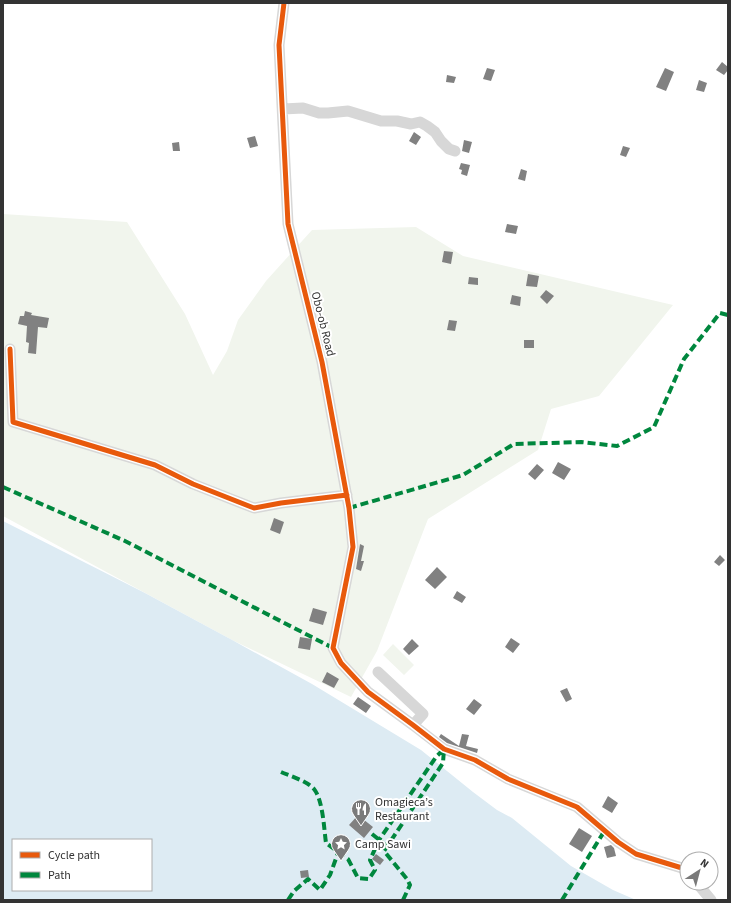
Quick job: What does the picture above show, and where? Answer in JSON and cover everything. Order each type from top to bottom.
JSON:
[{"type":"street","name":"Obo-ob Road","points":[[284,3],[279,45],[288,224],[322,362],[347,495],[353,547],[333,648],[341,663],[368,692],[413,725]]},
{"type":"street","points":[[283,109],[303,108],[319,113],[348,111],[381,121],[397,121],[411,124],[420,122],[435,132],[449,149],[455,151]]},
{"type":"street","points":[[10,349],[13,422],[155,465],[193,484],[254,508],[281,503],[347,495]]},
{"type":"street","points":[[378,672],[423,714],[413,725],[444,749],[475,760],[508,779],[577,807],[618,842],[636,854],[679,867]]},
{"type":"street","points":[[704,891],[711,900]]},
{"type":"shaded area","points":[[3,214],[127,222],[185,314],[213,375],[227,351],[238,320],[266,281],[312,230],[416,227],[463,256],[673,305],[599,396],[551,409],[538,450],[428,519],[377,651],[351,697],[234,641],[3,516]]},
{"type":"shaded area","points":[[3,521],[145,593],[312,684],[421,750],[497,810],[512,818],[571,866],[613,890],[636,900],[3,900]]},
{"type":"shaded area","points":[[393,644],[414,665],[404,675],[383,655]]},
{"type":"building","points":[[722,62],[728,67],[728,70],[724,75],[716,70]]},
{"type":"building","points":[[487,68],[495,70],[491,81],[483,79]]},
{"type":"building","points":[[665,68],[674,72],[666,91],[656,87]]},
{"type":"building","points":[[447,75],[456,77],[454,83],[446,82]]},
{"type":"building","points":[[699,80],[707,83],[704,92],[696,90]]},
{"type":"building","points":[[414,132],[421,137],[416,145],[409,141]]},
{"type":"building","points":[[255,136],[258,146],[250,148],[247,138]]},
{"type":"building","points":[[464,140],[472,142],[469,153],[462,151]]},
{"type":"building","points":[[179,142],[180,151],[173,151],[172,143]]},
{"type":"building","points":[[623,146],[630,148],[626,157],[620,155]]},
{"type":"building","points":[[461,163],[470,165],[467,176],[461,174],[462,170],[459,169]]},
{"type":"building","points":[[521,169],[527,171],[525,181],[518,179]]},
{"type":"building","points":[[507,224],[518,226],[516,234],[505,232]]},
{"type":"building","points":[[444,251],[453,252],[451,264],[442,262]]},
{"type":"building","points":[[528,274],[539,276],[537,287],[526,286]]},
{"type":"building","points":[[469,277],[478,278],[478,285],[468,284]]},
{"type":"building","points":[[546,290],[554,296],[547,304],[540,297]]},
{"type":"building","points":[[512,295],[521,297],[520,306],[510,304]]},
{"type":"building","points":[[25,311],[32,313],[31,315],[49,318],[47,328],[38,327],[36,354],[28,353],[29,343],[26,342],[27,326],[18,324],[20,316],[24,316]]},
{"type":"building","points":[[449,320],[457,321],[455,331],[447,330]]},
{"type":"building","points":[[524,340],[534,340],[534,348],[524,348]]},
{"type":"building","points":[[558,462],[571,469],[564,480],[552,473]]},
{"type":"building","points":[[537,464],[544,470],[535,480],[528,474]]},
{"type":"building","points":[[274,518],[284,522],[280,534],[270,530]]},
{"type":"building","points":[[360,544],[364,546],[361,561],[364,561],[361,571],[356,569]]},
{"type":"building","points":[[720,555],[725,560],[719,566],[714,562]]},
{"type":"building","points":[[437,567],[447,577],[435,589],[425,580]]},
{"type":"building","points":[[457,591],[466,597],[462,603],[453,598]]},
{"type":"building","points":[[313,608],[327,612],[323,625],[309,621]]},
{"type":"building","points":[[300,637],[312,639],[310,650],[298,648]]},
{"type":"building","points":[[511,638],[520,644],[513,653],[505,647]]},
{"type":"building","points":[[412,639],[419,646],[409,655],[403,649]]},
{"type":"building","points":[[327,672],[339,679],[334,688],[322,682]]},
{"type":"building","points":[[567,688],[572,699],[566,702],[560,691]]},
{"type":"building","points":[[358,697],[371,706],[366,713],[353,704]]},
{"type":"building","points":[[474,699],[482,705],[474,715],[466,709]]},
{"type":"building","points":[[441,734],[459,746],[462,734],[469,735],[466,746],[478,749],[477,753],[447,743],[439,737]]},
{"type":"building","points":[[608,796],[618,803],[612,813],[602,807]]},
{"type":"building","name":"Omagieca’s Restaurant","points":[[358,815],[373,827],[364,838],[349,825]]},
{"type":"building","points":[[579,828],[592,836],[582,852],[569,844]]},
{"type":"building","points":[[611,845],[614,848],[616,856],[607,858],[604,847]]},
{"type":"building","points":[[376,854],[384,860],[380,865],[372,859]]},
{"type":"building","points":[[308,870],[309,877],[301,878],[300,871]]},
{"type":"marked path","points":[[349,508],[463,475],[514,444],[581,442],[617,446],[654,427],[684,359],[720,313],[728,315]]},
{"type":"marked path","points":[[3,487],[125,541],[333,648]]},
{"type":"marked path","points":[[281,772],[303,781],[314,789],[321,807],[326,843],[348,859],[358,878],[369,879],[375,870],[370,860],[379,840],[436,757],[444,749]]},
{"type":"marked path","points":[[403,900],[410,885],[407,879],[384,851],[443,763],[444,749]]},
{"type":"marked path","points":[[562,900],[605,830]]},
{"type":"marked path","points":[[372,834],[388,847]]},
{"type":"marked path","points":[[288,900],[294,891],[308,879],[320,890],[330,875],[338,853]]},
{"type":"cycle path","points":[[284,3],[279,45],[288,224],[322,362],[349,508],[353,547],[333,648],[341,663],[368,692],[444,749],[475,760],[508,779],[577,807],[618,842],[636,854],[679,867]]},
{"type":"cycle path","points":[[10,349],[13,422],[155,465],[193,484],[254,508],[281,503],[347,495]]},
{"type":"place","name":"Omagieca’s Restaurant","points":[[361,826]]},
{"type":"place","name":"Camp Sawi","points":[[341,861]]}]
